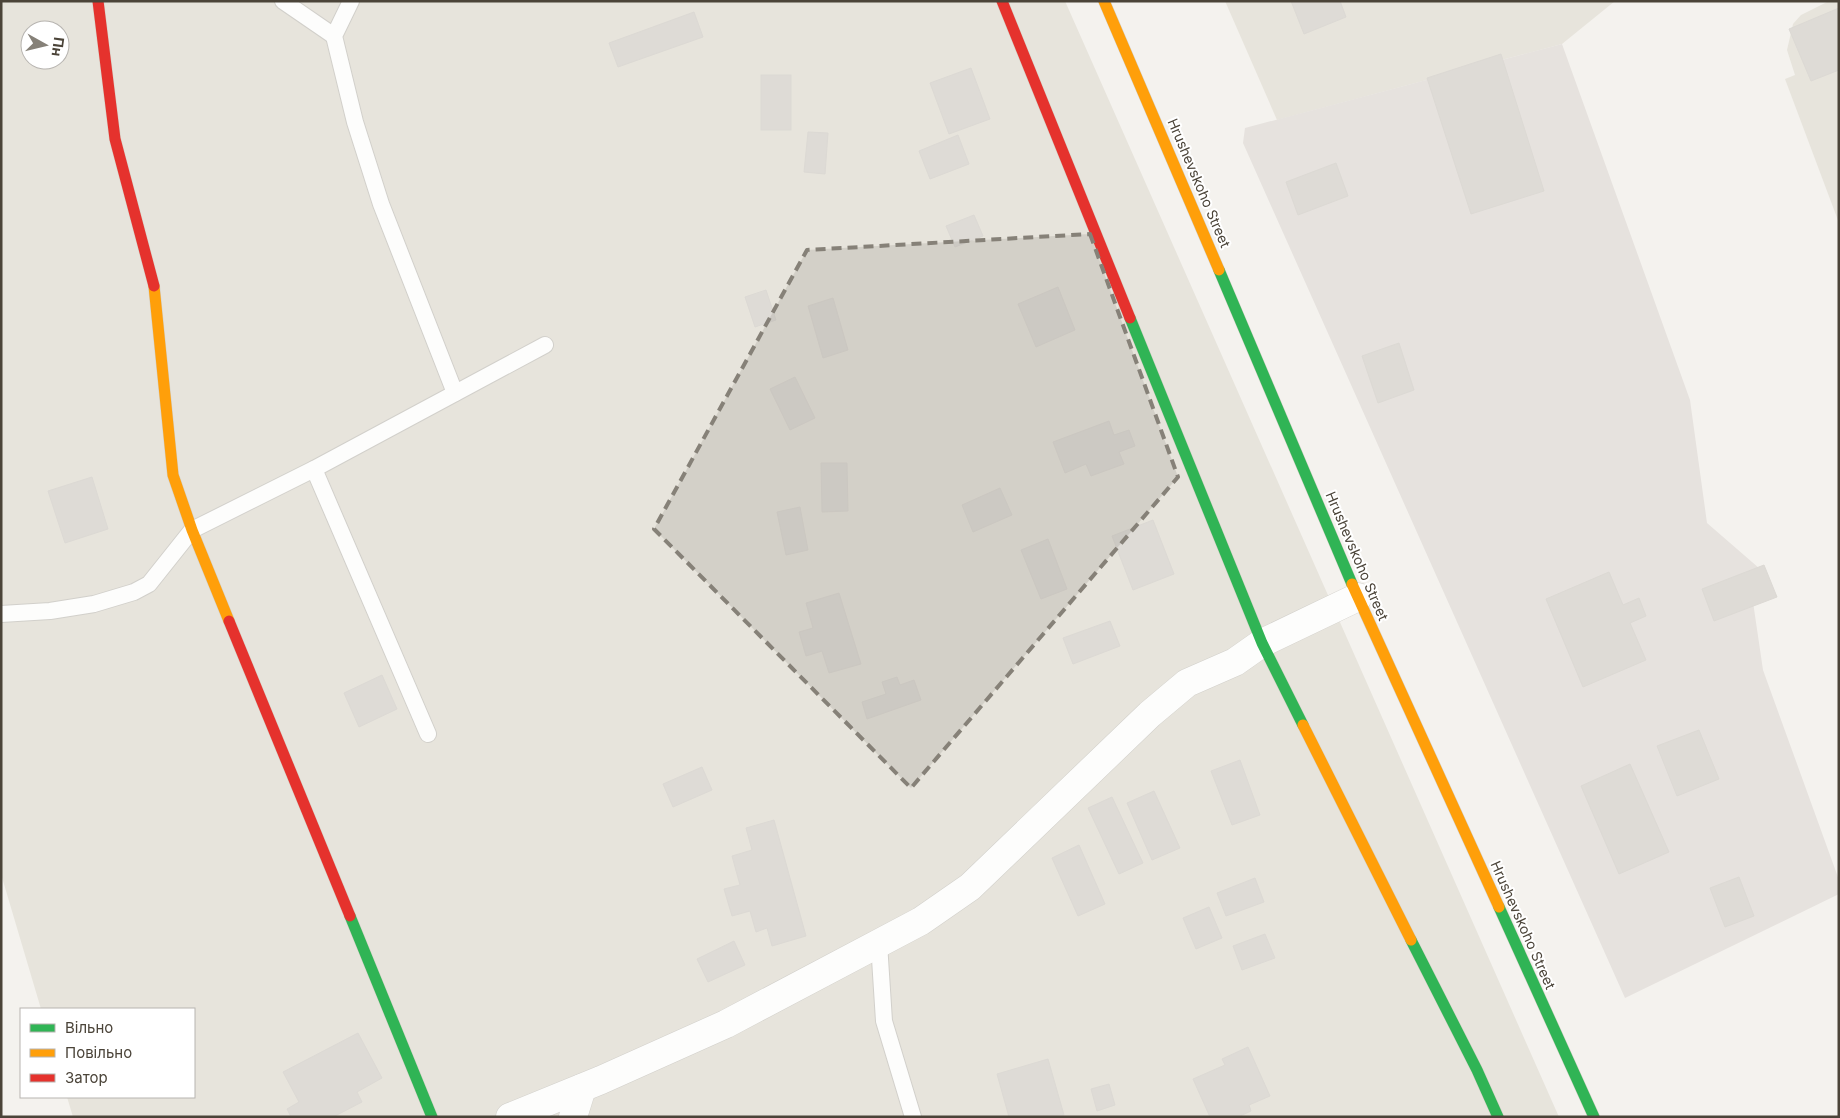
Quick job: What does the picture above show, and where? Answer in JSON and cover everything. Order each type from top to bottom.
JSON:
[{"type":"main road","points":[[98,1],[115,139],[154,287],[173,475],[192,530],[432,1117]]},
{"type":"main road","points":[[1002,1],[1262,642],[1477,1070],[1498,1117]]},
{"type":"main road","name":"Hrushevskoho Street","points":[[1104,1],[1358,598],[1594,1117]]},
{"type":"street","points":[[510,1117],[582,1088],[726,1024],[921,921],[970,887],[1150,714],[1187,683],[1235,662],[1262,642],[1358,598]]},
{"type":"street","points":[[572,1117],[582,1088]]},
{"type":"lane","points":[[283,1],[334,36]]},
{"type":"lane","points":[[351,1],[334,36],[355,122],[381,204],[455,393]]},
{"type":"lane","points":[[1,614],[50,611],[94,604],[134,592],[149,584],[192,530],[314,469],[545,344]]},
{"type":"lane","points":[[314,469],[428,734]]},
{"type":"lane","points":[[879,943],[884,1021],[913,1117]]},
{"type":"highlighted area","points":[[1090,234],[1178,477],[911,788],[654,529],[807,250]]},
{"type":"shaded area","points":[[1,1],[1065,1],[1559,1117],[73,1117],[67,1098],[195,1098],[195,1008],[41,1008],[1,874]]},
{"type":"shaded area","points":[[1225,1],[1615,1],[1562,44],[1277,120]]},
{"type":"shaded area","points":[[1829,1],[1839,1],[1839,223],[1785,79],[1795,75],[1787,50],[1793,24],[1801,15]]},
{"type":"shaded area","points":[[1562,44],[1690,400],[1707,523],[1767,575],[1753,602],[1763,670],[1839,880],[1839,894],[1625,998],[1243,143],[1245,128]]},
{"type":"building","points":[[1291,1],[1340,1],[1346,17],[1304,34]]},
{"type":"building","points":[[1839,8],[1839,70],[1811,81],[1789,29]]},
{"type":"building","points":[[694,12],[703,37],[618,67],[609,43]]},
{"type":"building","points":[[1501,54],[1544,191],[1471,214],[1427,78]]},
{"type":"building","points":[[971,68],[990,119],[949,134],[930,83]]},
{"type":"building","points":[[761,75],[791,75],[791,130],[761,130]]},
{"type":"building","points":[[808,132],[828,133],[825,174],[804,172]]},
{"type":"building","points":[[958,135],[969,164],[930,179],[919,151]]},
{"type":"building","points":[[1336,163],[1348,196],[1298,215],[1286,182]]},
{"type":"building","points":[[974,215],[983,236],[955,247],[946,226]]},
{"type":"building","points":[[1058,287],[1075,330],[1036,347],[1018,304]]},
{"type":"building","points":[[766,290],[776,320],[755,327],[745,297]]},
{"type":"building","points":[[833,298],[848,350],[823,358],[808,306]]},
{"type":"building","points":[[1399,343],[1414,390],[1378,403],[1362,356]]},
{"type":"building","points":[[795,377],[815,418],[790,430],[770,389]]},
{"type":"building","points":[[1109,421],[1114,435],[1129,430],[1135,446],[1119,452],[1124,464],[1091,476],[1086,464],[1065,473],[1053,442]]},
{"type":"building","points":[[821,463],[847,463],[848,511],[822,512]]},
{"type":"building","points":[[92,477],[108,529],[65,543],[48,491]]},
{"type":"building","points":[[1000,488],[1012,515],[973,532],[962,505]]},
{"type":"building","points":[[800,507],[808,550],[786,555],[777,512]]},
{"type":"building","points":[[1153,520],[1174,574],[1133,590],[1112,536]]},
{"type":"building","points":[[1048,539],[1067,589],[1041,599],[1021,550]]},
{"type":"building","points":[[1764,565],[1777,597],[1714,621],[1702,589]]},
{"type":"building","points":[[1609,572],[1623,605],[1639,598],[1646,616],[1630,623],[1646,660],[1583,687],[1546,599]]},
{"type":"building","points":[[839,593],[861,664],[829,673],[822,651],[806,656],[799,632],[813,628],[806,603]]},
{"type":"building","points":[[1110,621],[1120,646],[1073,664],[1063,638]]},
{"type":"building","points":[[382,675],[397,709],[359,727],[344,693]]},
{"type":"building","points":[[897,677],[900,685],[914,680],[921,700],[867,719],[862,702],[886,694],[882,682]]},
{"type":"building","points":[[1699,730],[1719,779],[1677,796],[1657,746]]},
{"type":"building","points":[[1240,760],[1260,815],[1232,825],[1211,771]]},
{"type":"building","points":[[1630,764],[1669,852],[1619,874],[1581,786]]},
{"type":"building","points":[[702,767],[712,790],[673,807],[663,784]]},
{"type":"building","points":[[1154,791],[1180,848],[1152,860],[1127,803]]},
{"type":"building","points":[[1112,797],[1143,863],[1119,874],[1088,808]]},
{"type":"building","points":[[774,820],[806,936],[772,946],[767,928],[756,932],[750,911],[732,916],[724,889],[740,885],[732,856],[752,850],[746,828]]},
{"type":"building","points":[[1079,845],[1105,904],[1078,916],[1052,858]]},
{"type":"building","points":[[1739,877],[1754,916],[1725,927],[1710,888]]},
{"type":"building","points":[[1255,878],[1264,902],[1226,916],[1217,893]]},
{"type":"building","points":[[1209,907],[1222,938],[1196,949],[1183,918]]},
{"type":"building","points":[[1265,934],[1275,958],[1242,970],[1233,946]]},
{"type":"building","points":[[734,941],[745,965],[708,982],[697,959]]},
{"type":"building","points":[[358,1033],[382,1078],[357,1092],[362,1102],[333,1117],[291,1117],[287,1109],[299,1102],[283,1072]]},
{"type":"building","points":[[1248,1047],[1270,1096],[1249,1105],[1251,1111],[1238,1117],[1210,1117],[1193,1079],[1225,1065],[1222,1059]]},
{"type":"building","points":[[1048,1059],[1064,1115],[1009,1117],[997,1074]]},
{"type":"building","points":[[1109,1084],[1115,1105],[1097,1111],[1091,1089]]},
{"type":"traffic: fast","points":[[1219,270],[1352,584]]},
{"type":"traffic: fast","points":[[1130,318],[1262,643],[1303,725]]},
{"type":"traffic: fast","points":[[1499,907],[1594,1117]]},
{"type":"traffic: fast","points":[[350,916],[432,1117]]},
{"type":"traffic: fast","points":[[1411,940],[1477,1070],[1498,1117]]},
{"type":"traffic: slow","points":[[1104,1],[1219,270]]},
{"type":"traffic: slow","points":[[154,286],[173,475],[192,530],[229,621]]},
{"type":"traffic: slow","points":[[1352,584],[1499,907]]},
{"type":"traffic: slow","points":[[1303,725],[1411,940]]},
{"type":"traffic: jam","points":[[98,1],[115,139],[154,286]]},
{"type":"traffic: jam","points":[[1002,1],[1130,318]]},
{"type":"traffic: jam","points":[[229,621],[350,916]]}]
